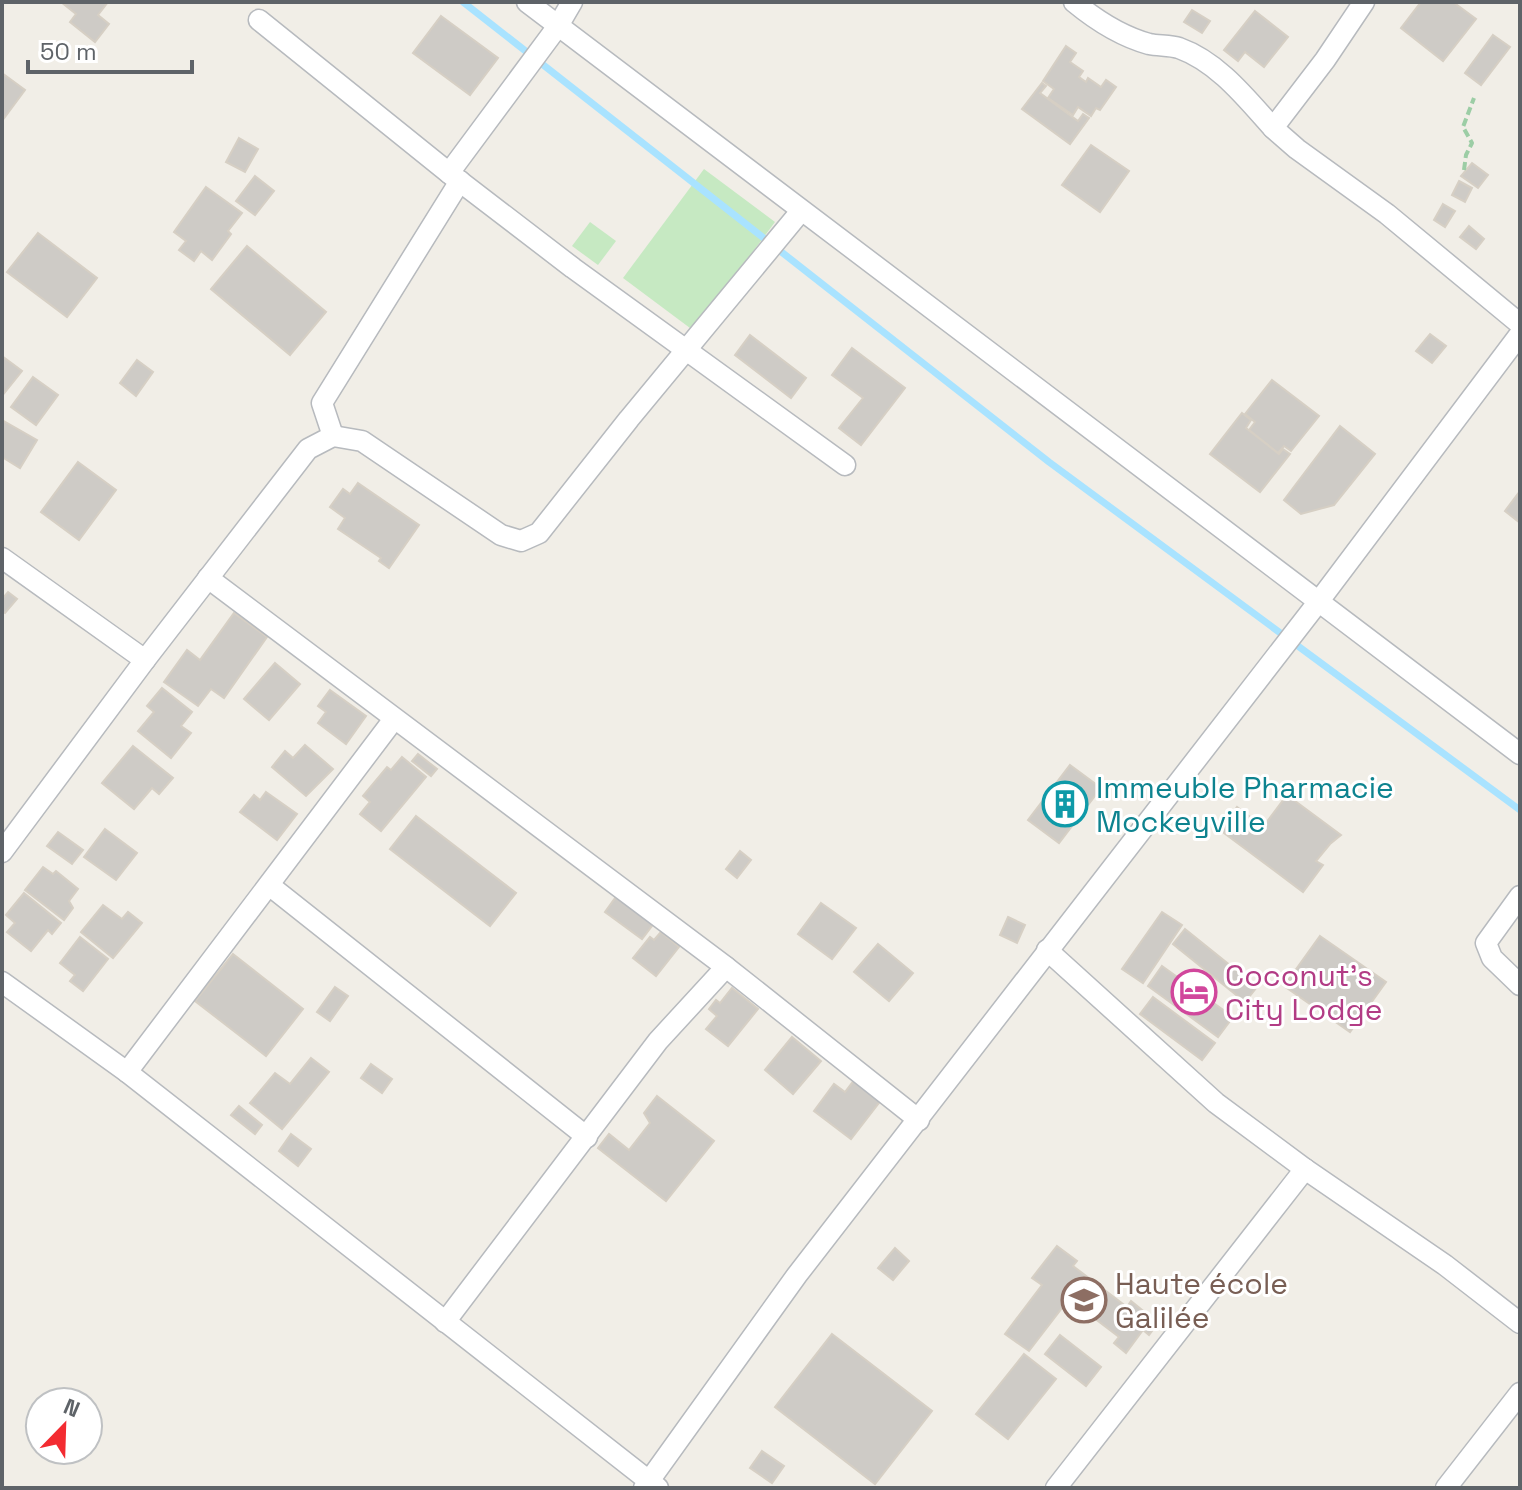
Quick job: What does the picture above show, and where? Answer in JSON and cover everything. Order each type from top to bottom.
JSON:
[{"type":"street","points":[[527,2],[1520,754]]},
{"type":"street","points":[[333,436],[322,403],[455,177],[572,2]]},
{"type":"street","points":[[1074,2],[1120,35],[1178,48],[1203,60],[1229,80],[1297,149],[1387,214],[1520,324]]},
{"type":"street","points":[[1273,128],[1364,2]]},
{"type":"street","points":[[259,20],[455,177],[845,465]]},
{"type":"street","points":[[2,852],[308,449],[333,436],[362,441],[501,535],[521,541],[539,533],[801,211]]},
{"type":"street","points":[[2,982],[127,1072],[650,1486],[797,1275],[1319,601],[1520,334]]},
{"type":"street","points":[[2,558],[145,660]]},
{"type":"street","points":[[208,578],[726,967],[919,1120]]},
{"type":"street","points":[[127,1072],[394,719]]},
{"type":"street","points":[[269,885],[587,1137]]},
{"type":"street","points":[[1520,896],[1486,943],[1492,958],[1520,985]]},
{"type":"street","points":[[1047,950],[1216,1103],[1305,1169],[1445,1265],[1520,1323]]},
{"type":"street","points":[[445,1322],[658,1041],[726,967]]},
{"type":"street","points":[[1056,1488],[1305,1169]]},
{"type":"street","points":[[1446,1488],[1520,1393]]},
{"type":"path","points":[[1464,170],[1472,143],[1463,127],[1474,98]]},
{"type":"green space","points":[[704,169],[775,222],[694,331],[623,278]]},
{"type":"green space","points":[[590,222],[616,241],[598,265],[572,246]]},
{"type":"building","points":[[61,2],[108,2],[98,15],[109,24],[95,42],[70,22],[76,14]]},
{"type":"building","points":[[1421,2],[1453,2],[1476,19],[1443,61],[1401,28]]},
{"type":"building","points":[[1192,10],[1210,21],[1202,33],[1184,22]]},
{"type":"building","points":[[1255,11],[1288,37],[1264,67],[1245,52],[1238,61],[1224,50]]},
{"type":"building","points":[[441,16],[498,58],[470,95],[413,53]]},
{"type":"building","points":[[1493,35],[1510,47],[1481,85],[1465,73]]},
{"type":"building","points":[[1066,46],[1076,53],[1070,62],[1083,71],[1079,77],[1086,82],[1088,78],[1101,87],[1106,80],[1116,87],[1100,110],[1096,108],[1091,116],[1078,107],[1073,115],[1048,98],[1054,89],[1043,81]]},
{"type":"building","points":[[2,73],[25,90],[2,121]]},
{"type":"building","points":[[1042,83],[1046,86],[1040,93],[1078,121],[1083,114],[1089,118],[1070,144],[1022,109]]},
{"type":"building","points":[[239,138],[258,149],[245,172],[226,162]]},
{"type":"building","points":[[1091,145],[1129,171],[1100,212],[1062,185]]},
{"type":"building","points":[[1472,163],[1488,175],[1478,188],[1461,176]]},
{"type":"building","points":[[255,176],[274,191],[255,215],[236,201]]},
{"type":"building","points":[[1459,181],[1472,188],[1465,202],[1452,195]]},
{"type":"building","points":[[206,187],[242,213],[212,260],[201,251],[194,261],[179,250],[186,241],[174,232]]},
{"type":"building","points":[[1443,204],[1455,211],[1445,227],[1434,220]]},
{"type":"building","points":[[1469,226],[1484,239],[1476,249],[1460,237]]},
{"type":"building","points":[[38,233],[97,278],[67,317],[7,272]]},
{"type":"building","points":[[247,246],[326,312],[290,355],[211,289]]},
{"type":"building","points":[[1430,334],[1446,346],[1432,363],[1416,351]]},
{"type":"building","points":[[750,335],[806,378],[791,398],[735,355]]},
{"type":"building","points":[[852,348],[905,388],[861,445],[839,428],[863,398],[832,375]]},
{"type":"building","points":[[2,356],[22,371],[2,396]]},
{"type":"building","points":[[137,360],[153,372],[136,396],[120,383]]},
{"type":"building","points":[[33,377],[58,395],[36,425],[11,407]]},
{"type":"building","points":[[1272,380],[1319,416],[1291,451],[1284,446],[1278,453],[1249,430],[1255,422],[1245,414]]},
{"type":"building","points":[[1242,413],[1251,420],[1246,428],[1279,454],[1283,449],[1290,454],[1260,492],[1210,454]]},
{"type":"building","points":[[2,420],[37,440],[20,468],[2,457]]},
{"type":"building","points":[[1340,426],[1375,454],[1334,505],[1301,514],[1284,500]]},
{"type":"building","points":[[78,462],[116,490],[79,540],[41,512]]},
{"type":"building","points":[[358,483],[419,525],[389,568],[379,561],[381,558],[338,529],[345,518],[330,507],[343,489],[350,494]]},
{"type":"building","points":[[1520,491],[1520,523],[1505,511]]},
{"type":"building","points":[[8,592],[17,599],[5,613],[2,611],[2,599]]},
{"type":"building","points":[[234,613],[267,637],[224,698],[211,689],[198,706],[164,682],[187,650],[200,660]]},
{"type":"building","points":[[275,663],[300,684],[269,720],[244,699]]},
{"type":"building","points":[[162,688],[192,712],[181,726],[191,733],[171,758],[138,731],[154,712],[147,706]]},
{"type":"building","points":[[330,690],[366,716],[346,744],[318,723],[326,712],[318,706]]},
{"type":"building","points":[[305,745],[333,769],[306,796],[272,767],[285,751],[293,758]]},
{"type":"building","points":[[133,746],[173,778],[159,794],[152,788],[134,809],[102,783]]},
{"type":"building","points":[[418,754],[437,769],[431,776],[412,761]]},
{"type":"building","points":[[402,757],[426,777],[381,831],[360,814],[370,802],[363,796],[387,767],[391,770]]},
{"type":"building","name":"Immeuble Pharmacie Mockeyville","points":[[1070,765],[1101,788],[1059,843],[1028,820]]},
{"type":"building","points":[[266,792],[297,814],[277,840],[240,812],[254,795],[260,800]]},
{"type":"building","points":[[1287,795],[1341,835],[1316,861],[1323,865],[1303,892],[1220,830],[1237,807],[1263,827]]},
{"type":"building","points":[[416,816],[516,893],[490,926],[390,849]]},
{"type":"building","points":[[105,829],[137,853],[116,880],[84,857]]},
{"type":"building","points":[[58,832],[83,850],[72,864],[47,846]]},
{"type":"building","points":[[740,851],[751,860],[737,878],[726,869]]},
{"type":"building","points":[[43,867],[53,874],[56,871],[78,889],[69,901],[73,908],[64,920],[25,890]]},
{"type":"building","points":[[24,893],[61,923],[52,934],[48,930],[31,951],[7,932],[15,923],[6,915]]},
{"type":"building","points":[[618,894],[655,922],[642,939],[605,912]]},
{"type":"building","points":[[821,903],[856,928],[832,959],[798,934]]},
{"type":"building","points":[[103,905],[122,919],[128,912],[142,923],[113,958],[81,932]]},
{"type":"building","points":[[1162,912],[1182,925],[1143,983],[1122,969]]},
{"type":"building","points":[[1008,917],[1025,925],[1017,943],[1000,935]]},
{"type":"building","points":[[1185,929],[1257,987],[1245,1002],[1173,944]]},
{"type":"building","points":[[661,932],[679,947],[656,976],[633,958],[650,937],[654,940]]},
{"type":"building","points":[[1320,936],[1386,982],[1350,1032],[1284,986]]},
{"type":"building","points":[[80,937],[108,959],[83,991],[70,981],[75,975],[60,963]]},
{"type":"building","points":[[878,944],[913,973],[889,1001],[854,972]]},
{"type":"building","points":[[233,954],[303,1009],[266,1056],[195,1001]]},
{"type":"building","points":[[1162,966],[1233,1017],[1218,1037],[1148,986]]},
{"type":"building","points":[[335,987],[348,996],[330,1021],[317,1012]]},
{"type":"building","points":[[732,988],[758,1009],[728,1046],[706,1029],[717,1016],[709,1009],[716,1000],[720,1003]]},
{"type":"building","points":[[1153,997],[1215,1043],[1202,1060],[1140,1014]]},
{"type":"building","points":[[792,1037],[821,1061],[793,1094],[765,1070]]},
{"type":"building","points":[[311,1058],[329,1072],[282,1129],[250,1103],[275,1073],[290,1084]]},
{"type":"building","points":[[371,1064],[392,1079],[382,1093],[361,1078]]},
{"type":"building","points":[[855,1079],[882,1099],[851,1139],[814,1111],[834,1084],[845,1092]]},
{"type":"building","points":[[657,1096],[714,1141],[666,1201],[598,1148],[609,1134],[629,1150],[650,1123],[644,1113]]},
{"type":"building","points":[[239,1106],[262,1125],[255,1134],[231,1115]]},
{"type":"building","points":[[291,1134],[311,1149],[298,1166],[279,1151]]},
{"type":"building","points":[[1057,1246],[1077,1261],[1073,1266],[1127,1307],[1131,1301],[1158,1323],[1149,1335],[1143,1330],[1126,1353],[1114,1343],[1119,1337],[1069,1299],[1029,1351],[1005,1334],[1042,1285],[1032,1278]]},
{"type":"building","points":[[895,1248],[909,1261],[893,1280],[878,1268]]},
{"type":"building","points":[[832,1334],[932,1411],[875,1484],[775,1407]]},
{"type":"building","points":[[1060,1335],[1101,1367],[1086,1386],[1045,1354]]},
{"type":"building","points":[[1024,1354],[1056,1379],[1008,1439],[976,1414]]},
{"type":"building","points":[[762,1451],[784,1466],[772,1483],[750,1468]]},
{"type":"waterway","points":[[463,2],[1049,462],[1520,810]]},
{"type":"place","name":"Immeuble Pharmacie Mockeyville","points":[[1065,804]]},
{"type":"place","name":"Coconut’s City Lodge","points":[[1194,992]]},
{"type":"place","name":"Haute école Galilée","points":[[1084,1300]]}]
